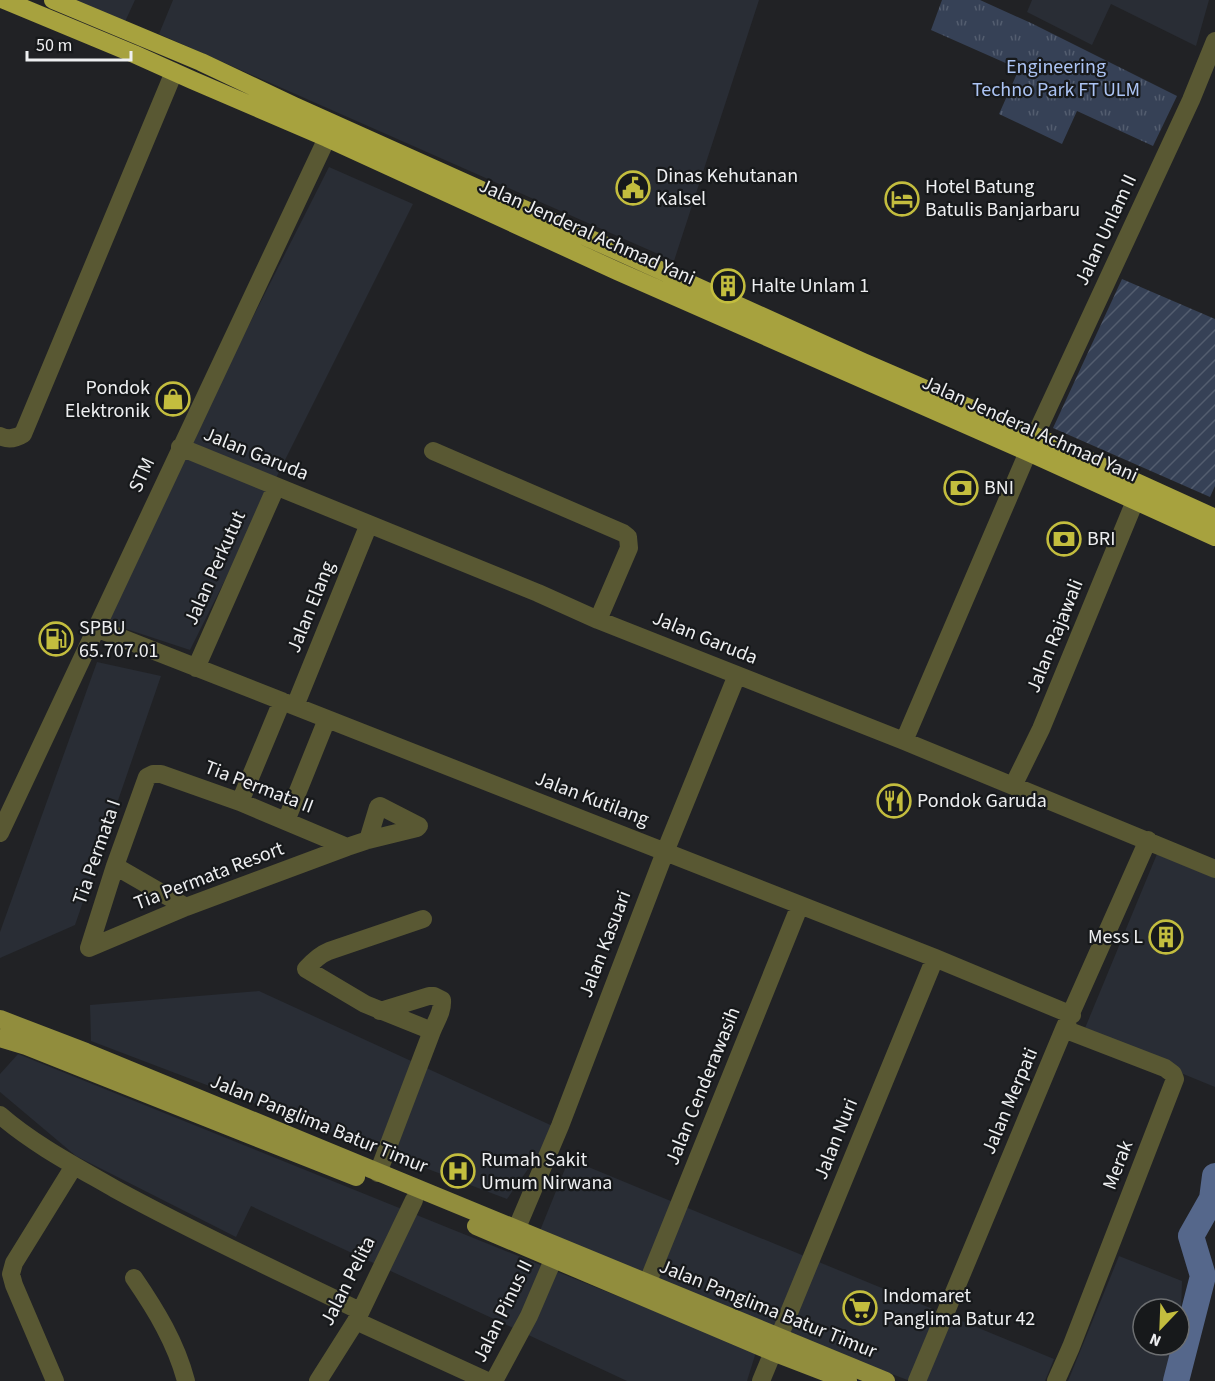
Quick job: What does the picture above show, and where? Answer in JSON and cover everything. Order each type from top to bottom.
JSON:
[{"type":"highway","name":"Jalan Jenderal Achmad Yani","points":[[4,0],[327,138],[607,266],[1215,518]]},
{"type":"highway","name":"Jalan Jenderal Achmad Yani","points":[[53,0],[201,62],[863,362],[1032,444],[1135,501],[1215,537]]},
{"type":"highway","points":[[134,54],[142,36]]},
{"type":"highway","points":[[192,80],[201,62]]},
{"type":"main road","name":"Jalan Panglima Batur Timur","points":[[0,1019],[86,1052],[647,1284],[687,1307]]},
{"type":"main road","name":"Jalan Panglima Batur Timur","points":[[0,1038],[26,1046],[414,1200],[553,1260],[687,1307],[776,1344],[886,1381]]},
{"type":"main road","name":"Jalan Panglima Batur Timur","points":[[776,1344],[848,1381]]},
{"type":"street","name":"Jalan Unlam II","points":[[904,741],[1032,444],[1191,100],[1215,41]]},
{"type":"street","points":[[0,436],[12,439],[23,434],[174,72]]},
{"type":"street","name":"STM","points":[[2,823],[327,138]]},
{"type":"street","name":"Jalan Garuda","points":[[180,447],[538,593],[598,620],[904,741],[1215,869]]},
{"type":"street","points":[[433,452],[628,537],[629,548],[598,620]]},
{"type":"street","name":"Jalan Perkutut","points":[[196,668],[276,486]]},
{"type":"street","name":"Jalan Rajawali","points":[[1013,786],[1041,729],[1135,501]]},
{"type":"street","name":"Jalan Elang","points":[[240,802],[288,704],[369,524]]},
{"type":"street","name":"Jalan Kutilang","points":[[96,628],[934,958],[1068,1022]]},
{"type":"street","name":"Jalan Kasuari","points":[[516,1230],[560,1126],[665,852],[737,675]]},
{"type":"street","points":[[286,821],[327,719]]},
{"type":"street","name":"Tia Permata II","points":[[153,774],[161,774],[240,802],[347,847]]},
{"type":"street","name":"Tia Permata I","points":[[89,948],[147,777],[153,774]]},
{"type":"street","name":"Tia Permata Resort","points":[[89,948],[186,907],[368,840]]},
{"type":"street","name":"Jalan Merpati","points":[[917,1381],[1068,1022],[1148,840]]},
{"type":"street","points":[[116,866],[186,907]]},
{"type":"street","name":"Jalan Cenderawasih","points":[[647,1284],[801,905]]},
{"type":"street","points":[[423,919],[320,954],[306,969],[380,1011],[432,1031]]},
{"type":"street","name":"Jalan Nuri","points":[[761,1381],[934,958]]},
{"type":"street","points":[[378,1173],[442,1009],[442,1000],[434,996],[380,1011]]},
{"type":"street","name":"Merak","points":[[1056,1381],[1175,1079],[1173,1074],[1165,1068],[1068,1022]]},
{"type":"street","points":[[0,1115],[11,1125],[74,1166],[174,1221],[487,1381]]},
{"type":"street","points":[[55,1381],[11,1274],[14,1263],[74,1166]]},
{"type":"street","name":"Jalan Pelita","points":[[318,1381],[358,1316],[414,1200]]},
{"type":"street","name":"Jalan Pinus II","points":[[494,1381],[529,1316],[553,1260]]},
{"type":"street","points":[[134,1278],[156,1310],[170,1337],[186,1381]]},
{"type":"shaded area","points":[[64,0],[135,0],[123,26]]},
{"type":"shaded area","points":[[173,0],[759,0],[674,261],[159,34]]},
{"type":"shaded area","points":[[1032,0],[1209,0],[1196,46],[1111,4],[1092,45],[1027,12]]},
{"type":"shaded area","points":[[329,167],[413,204],[190,650],[111,624],[102,615]]},
{"type":"shaded area","points":[[97,662],[161,676],[75,925],[0,958],[0,932]]},
{"type":"shaded area","points":[[1157,854],[1215,878],[1215,1087],[1083,1033]]},
{"type":"shaded area","points":[[259,991],[557,1128],[507,1199],[91,1041],[90,1005]]},
{"type":"shaded area","points":[[18,1054],[756,1352],[747,1381],[627,1381],[251,1206],[236,1237],[76,1156],[0,1092],[0,1074]]},
{"type":"shaded area","points":[[569,1159],[1054,1359],[1045,1381],[910,1381],[537,1238]]},
{"type":"shaded area","points":[[1119,1256],[1182,1281],[1182,1297],[1131,1297],[1131,1357],[1180,1357],[1179,1381],[1068,1381]]},
{"type":"green space","name":"Engineering Techno Park FT ULM","points":[[942,0],[980,0],[1177,96],[1153,146],[1077,111],[1062,144],[999,114],[1019,69],[931,30]]},
{"type":"green space","points":[[1122,279],[1215,319],[1215,486],[1210,497],[1053,428]]},
{"type":"waterway","points":[[1176,1381],[1203,1276],[1191,1236],[1212,1199],[1215,1176]]},
{"type":"place","name":"Dinas Kehutanan Kalsel","points":[[633,188]]},
{"type":"place","name":"Hotel Batung Batulis Banjarbaru","points":[[902,199]]},
{"type":"place","name":"Halte Unlam 1","points":[[728,286]]},
{"type":"place","name":"Pondok Elektronik","points":[[173,399]]},
{"type":"place","name":"BNI","points":[[961,488]]},
{"type":"place","name":"BRI","points":[[1064,539]]},
{"type":"place","name":"SPBU 65.707.01","points":[[56,639]]},
{"type":"place","name":"Pondok Garuda","points":[[894,801]]},
{"type":"place","name":"Mess L","points":[[1166,937]]},
{"type":"place","name":"Rumah Sakit Umum Nirwana","points":[[458,1171]]},
{"type":"place","name":"Indomaret Panglima Batur 42","points":[[860,1308]]}]
